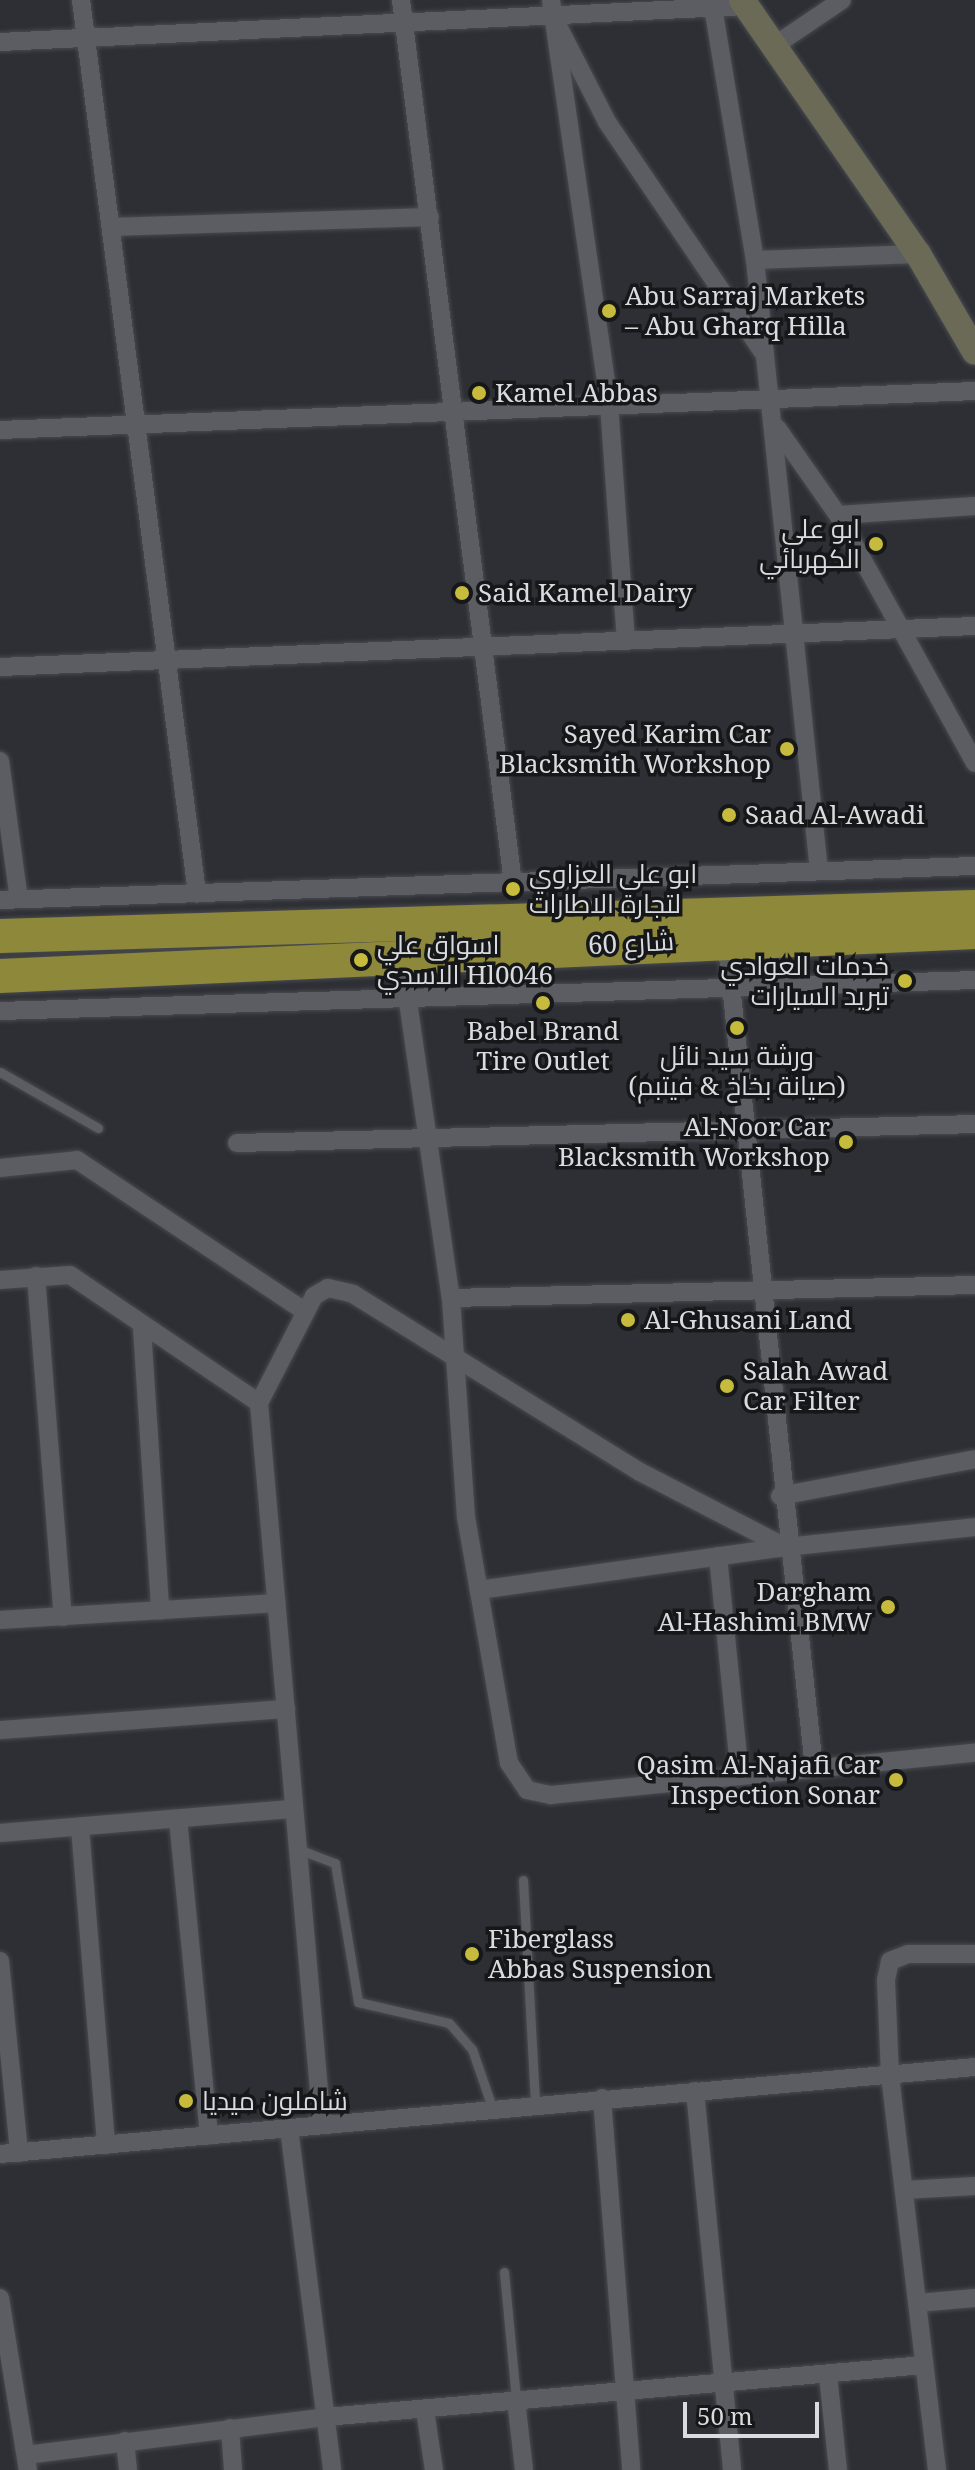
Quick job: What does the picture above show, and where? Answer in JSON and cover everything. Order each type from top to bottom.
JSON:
[{"type":"highway","name":"شارع 60","points":[[0,936],[975,907]]},
{"type":"highway","name":"شارع 60","points":[[0,976],[726,938],[975,932]]},
{"type":"street","points":[[81,0],[197,893]]},
{"type":"street","points":[[401,0],[486,646],[513,883]]},
{"type":"street","points":[[774,46],[842,0]]},
{"type":"street","points":[[0,42],[404,22],[552,8],[713,7],[744,3],[918,254],[975,352]]},
{"type":"street","points":[[713,7],[755,260],[763,354],[771,397],[798,633],[819,871]]},
{"type":"street","points":[[552,8],[607,122],[763,354]]},
{"type":"street","points":[[552,8],[609,404],[626,640]]},
{"type":"street","points":[[111,227],[430,217]]},
{"type":"street","points":[[755,260],[918,254]]},
{"type":"street","points":[[0,430],[455,409],[975,391]]},
{"type":"street","points":[[774,425],[838,515],[975,763]]},
{"type":"street","points":[[838,515],[975,506]]},
{"type":"street","points":[[0,667],[975,626]]},
{"type":"street","points":[[0,761],[19,899]]},
{"type":"street","points":[[0,900],[975,866]]},
{"type":"street","points":[[726,938],[742,1134],[785,1547],[814,1768]]},
{"type":"street","points":[[401,953],[431,1136],[451,1298],[453,1354],[479,1590],[509,1763],[527,1790],[551,1795],[975,1753]]},
{"type":"street","points":[[0,1011],[730,991],[975,980]]},
{"type":"street","points":[[237,1143],[431,1136],[742,1134],[975,1124]]},
{"type":"street","points":[[0,1168],[77,1160],[304,1311]]},
{"type":"street","points":[[0,1280],[70,1275],[142,1328],[259,1403]]},
{"type":"street","points":[[36,1276],[63,1617]]},
{"type":"street","points":[[451,1298],[975,1285]]},
{"type":"street","points":[[322,2125],[259,1403],[304,1311],[320,1290],[337,1288],[453,1354],[640,1472],[785,1547]]},
{"type":"street","points":[[142,1328],[160,1610]]},
{"type":"street","points":[[780,1496],[975,1459]]},
{"type":"street","points":[[479,1590],[785,1547],[975,1527]]},
{"type":"street","points":[[718,1556],[740,1776]]},
{"type":"street","points":[[0,1620],[276,1603]]},
{"type":"street","points":[[0,1730],[286,1709]]},
{"type":"street","points":[[0,1833],[294,1809]]},
{"type":"street","points":[[178,1819],[209,2135]]},
{"type":"street","points":[[80,1827],[106,2145]]},
{"type":"street","points":[[937,2470],[890,2075],[890,1961],[908,1954],[975,1954]]},
{"type":"street","points":[[0,1961],[19,2153]]},
{"type":"street","points":[[0,2154],[975,2067]]},
{"type":"street","points":[[695,2091],[732,2470]]},
{"type":"street","points":[[602,2098],[631,2470]]},
{"type":"street","points":[[289,2128],[332,2470]]},
{"type":"street","points":[[904,2190],[975,2186]]},
{"type":"street","points":[[0,2298],[6,2368],[27,2463],[125,2441],[326,2417],[723,2386],[924,2365]]},
{"type":"street","points":[[917,2303],[975,2298]]},
{"type":"street","points":[[828,2375],[838,2470]]},
{"type":"street","points":[[516,2400],[524,2470]]},
{"type":"street","points":[[425,2410],[434,2470]]},
{"type":"street","points":[[230,2428],[233,2470]]},
{"type":"street","points":[[125,2441],[128,2470]]},
{"type":"lane","points":[[0,1072],[98,1128]]},
{"type":"lane","points":[[298,1849],[335,1863],[358,2002],[449,2023],[472,2049],[493,2110]]},
{"type":"lane","points":[[523,1880],[535,2105]]},
{"type":"lane","points":[[504,2272],[516,2400]]},
{"type":"place","name":"Abu Sarraj Markets – Abu Gharq Hilla","points":[[609,311]]},
{"type":"place","name":"Kamel Abbas","points":[[479,393]]},
{"type":"place","name":"ابو علي الكهربائي","points":[[876,544]]},
{"type":"place","name":"Said Kamel Dairy","points":[[462,593]]},
{"type":"place","name":"Sayed Karim Car Blacksmith Workshop","points":[[787,749]]},
{"type":"place","name":"Saad Al-Awadi","points":[[729,815]]},
{"type":"place","name":"ابو علي العزاوي لتجارة الاطارات","points":[[513,889]]},
{"type":"place","name":"اسواق علي الاسدي Hl0046","points":[[361,960]]},
{"type":"place","name":"خدمات العوادي تبريد السيارات","points":[[905,981]]},
{"type":"place","name":"Babel Brand Tire Outlet","points":[[543,1003]]},
{"type":"place","name":"ورشة سيد نائل (صيانة بخاخ & فيتبم)","points":[[737,1028]]},
{"type":"place","name":"Al-Noor Car Blacksmith Workshop","points":[[846,1142]]},
{"type":"place","name":"Al-Ghusani Land","points":[[628,1320]]},
{"type":"place","name":"Salah Awad Car Filter","points":[[727,1386]]},
{"type":"place","name":"Dargham Al-Hashimi BMW","points":[[888,1607]]},
{"type":"place","name":"Qasim Al-Najafi Car Inspection Sonar","points":[[896,1780]]},
{"type":"place","name":"Fiberglass Abbas Suspension","points":[[472,1954]]},
{"type":"place","name":"شاملون ميديا","points":[[186,2101]]}]
